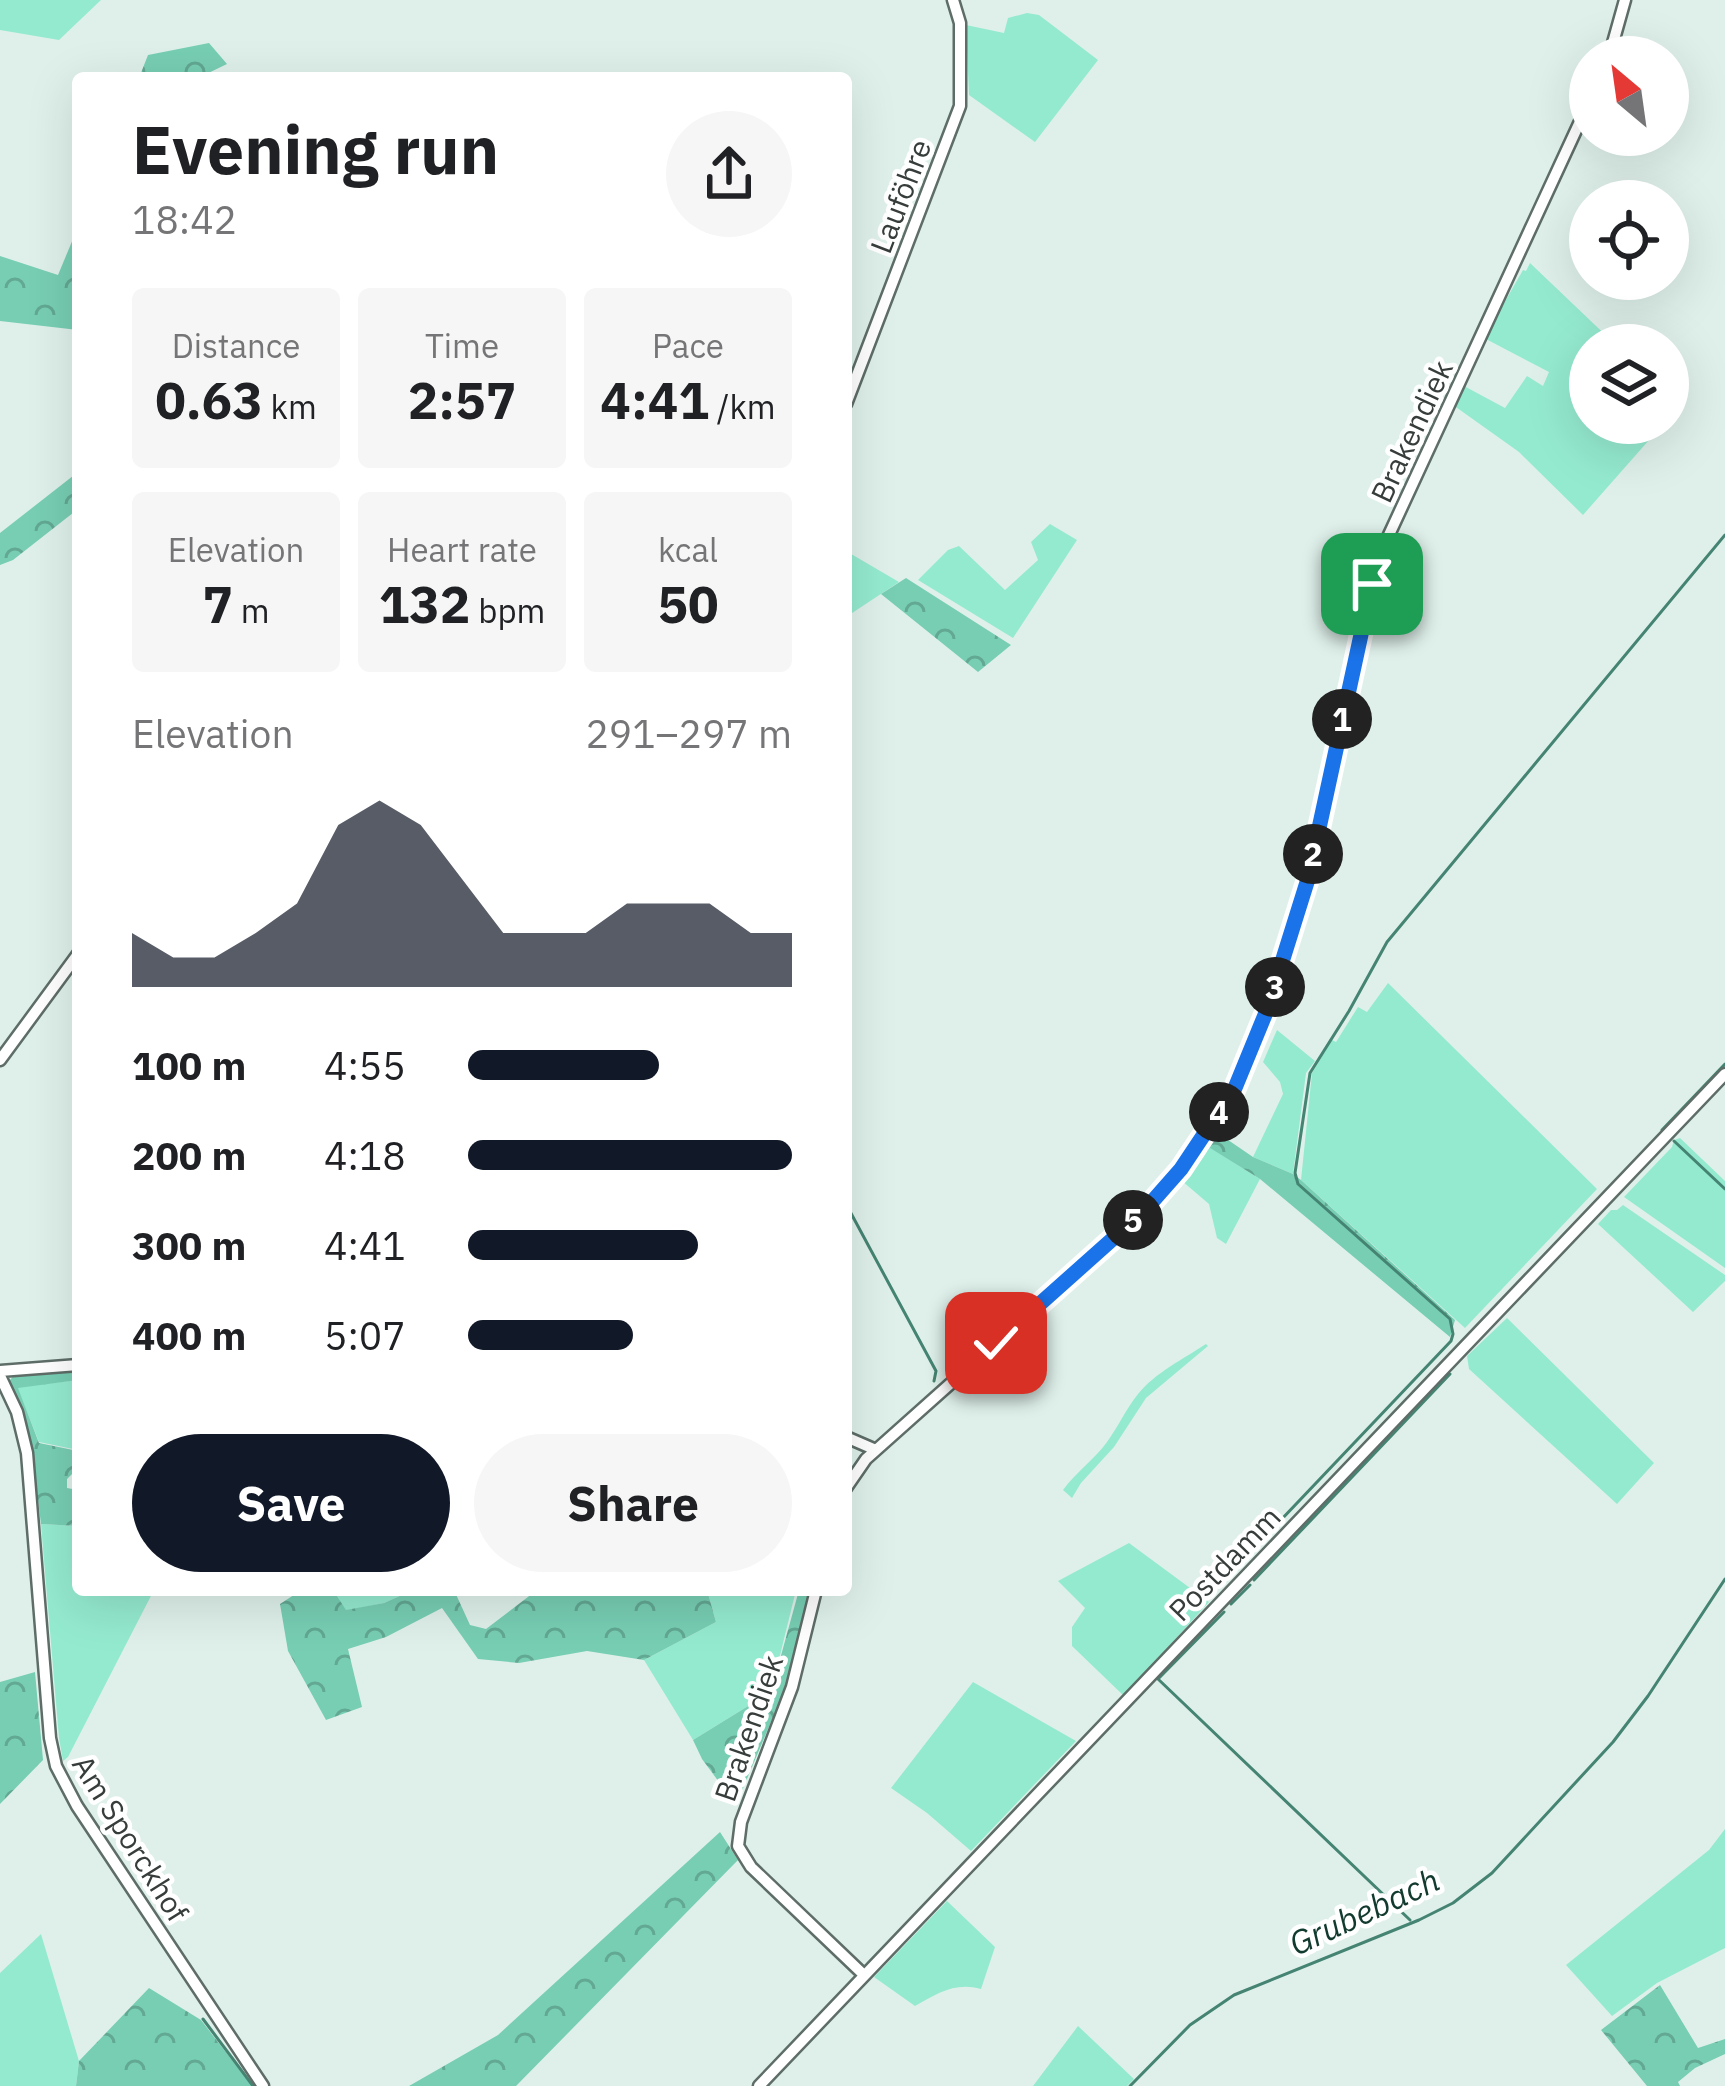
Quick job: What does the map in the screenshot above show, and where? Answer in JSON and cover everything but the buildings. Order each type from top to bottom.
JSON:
[{"type":"street","name":"Lauföhre","points":[[852,388],[960,106],[960,22],[953,0]]},
{"type":"street","points":[[1615,36],[1624,0]]},
{"type":"street","name":"Brakendiek","points":[[852,1475],[1144,1211],[1181,1169],[1235,1088],[1299,913],[1372,584],[1388,537],[1569,145]]},
{"type":"street","points":[[0,1060],[72,962]]},
{"type":"street","name":"Postdamm","points":[[759,2086],[1725,1074]]},
{"type":"street","points":[[0,1374],[72,1366]]},
{"type":"street","name":"Am Sporckhof","points":[[0,1374],[27,1453],[56,1766],[77,1806],[263,2086]]},
{"type":"street","points":[[852,1440],[876,1450]]},
{"type":"street","name":"Brakendiek","points":[[814,1596],[791,1687],[741,1822],[737,1846],[751,1867],[864,1976]]},
{"type":"green space","points":[[0,0],[101,0],[59,40],[0,30]]},
{"type":"green space","points":[[1039,15],[1098,60],[1035,142],[969,95],[966,25],[1004,33],[1008,18]]},
{"type":"green space","points":[[209,43],[227,64],[210,72],[141,72],[148,55]]},
{"type":"green space","points":[[72,241],[72,329],[0,321],[0,256],[58,275]]},
{"type":"green space","points":[[1530,263],[1594,324],[1569,324],[1569,444],[1646,444],[1583,515],[1519,452],[1453,405],[1464,386],[1505,408],[1527,376],[1543,386],[1549,372],[1484,338]]},
{"type":"green space","points":[[72,477],[72,514],[0,565],[0,533]]},
{"type":"green space","points":[[1050,524],[1077,540],[1013,638],[918,580],[948,550],[959,546],[1005,590],[1038,560],[1031,542]]},
{"type":"green space","points":[[852,555],[899,582],[852,613]]},
{"type":"green space","points":[[906,578],[1011,645],[978,672],[881,594]]},
{"type":"green space","points":[[1388,983],[1597,1189],[1465,1328],[1301,1180],[1312,1073],[1358,1007],[1367,1012]]},
{"type":"green space","points":[[1277,1030],[1315,1061],[1306,1073],[1293,1174],[1253,1157],[1283,1094],[1280,1082],[1263,1062]]},
{"type":"green space","points":[[1212,1129],[1253,1157],[1301,1180],[1455,1320],[1450,1337],[1260,1179],[1210,1148],[1178,1180]]},
{"type":"green space","points":[[1680,1138],[1725,1181],[1725,1268],[1624,1197]]},
{"type":"green space","points":[[1209,1147],[1260,1179],[1226,1244],[1217,1238],[1209,1204],[1182,1181]]},
{"type":"green space","points":[[1623,1205],[1725,1275],[1725,1281],[1693,1312],[1598,1224]]},
{"type":"green space","points":[[1507,1318],[1654,1463],[1617,1504],[1469,1369],[1467,1356]]},
{"type":"green space","points":[[1206,1344],[1146,1398],[1072,1498],[1063,1490],[1102,1448],[1145,1386]]},
{"type":"green space","points":[[72,1368],[72,1381],[18,1388],[39,1443],[72,1450],[67,1488],[72,1489],[72,1526],[41,1524],[31,1444],[9,1381],[16,1373]]},
{"type":"green space","points":[[72,1381],[72,1449],[39,1442],[17,1387]]},
{"type":"green space","points":[[41,1524],[72,1526],[72,1596],[151,1596],[63,1761]]},
{"type":"green space","points":[[1129,1543],[1209,1602],[1124,1696],[1072,1646],[1072,1627],[1085,1608],[1058,1581]]},
{"type":"green space","points":[[292,1596],[337,1596],[346,1610],[400,1596],[457,1596],[470,1625],[486,1629],[529,1596],[709,1596],[716,1622],[644,1660],[587,1651],[519,1663],[478,1659],[442,1608],[386,1637],[348,1649],[362,1707],[326,1720],[288,1651],[280,1604]]},
{"type":"green space","points":[[336,1596],[400,1596],[384,1603],[345,1611]]},
{"type":"green space","points":[[709,1596],[795,1596],[771,1692],[693,1740],[644,1660],[716,1622]]},
{"type":"green space","points":[[797,1596],[810,1596],[784,1691],[736,1805],[693,1740],[771,1692]]},
{"type":"green space","points":[[35,1672],[43,1760],[0,1804],[0,1682]]},
{"type":"green space","points":[[973,1682],[1076,1741],[971,1851],[891,1788]]},
{"type":"green space","points":[[1725,1829],[1725,1948],[1657,1983],[1612,2016],[1566,1965],[1709,1850]]},
{"type":"green space","points":[[720,1832],[738,1860],[516,2086],[409,2086],[498,2035]]},
{"type":"green space","points":[[947,1901],[995,1947],[981,1989],[955,1988],[915,2006],[874,1977]]},
{"type":"green space","points":[[41,1934],[79,2061],[76,2086],[0,2086],[0,1973]]},
{"type":"green space","points":[[1660,1985],[1698,2048],[1725,2039],[1725,2054],[1695,2068],[1678,2082],[1680,2086],[1647,2086],[1601,2030]]},
{"type":"green space","points":[[149,1988],[201,2020],[252,2086],[76,2086],[79,2061]]},
{"type":"green space","points":[[1078,2026],[1134,2079],[1127,2086],[1033,2086]]},
{"type":"waterway","points":[[1222,1582],[1453,1334],[1450,1319],[1298,1184],[1295,1173],[1310,1073],[1387,942],[1725,535]]},
{"type":"waterway","points":[[1662,1130],[1725,1064]]},
{"type":"waterway","points":[[1674,1141],[1725,1189]]},
{"type":"waterway","points":[[852,1215],[936,1371],[934,1381]]},
{"type":"waterway","points":[[1254,1580],[1450,1374]]},
{"type":"waterway","name":"Grubebach","points":[[1130,2086],[1190,2025],[1234,1995],[1419,1920],[1453,1903],[1492,1873],[1613,1742],[1725,1579]]},
{"type":"waterway","points":[[1231,1604],[1250,1585]]},
{"type":"waterway","points":[[1224,1612],[1158,1679],[1410,1920]]},
{"type":"waterway","points":[[203,2019],[253,2086]]},
{"type":"route","points":[[996,1343],[1144,1211],[1181,1169],[1235,1088],[1267,1010],[1308,879],[1372,584]]}]
